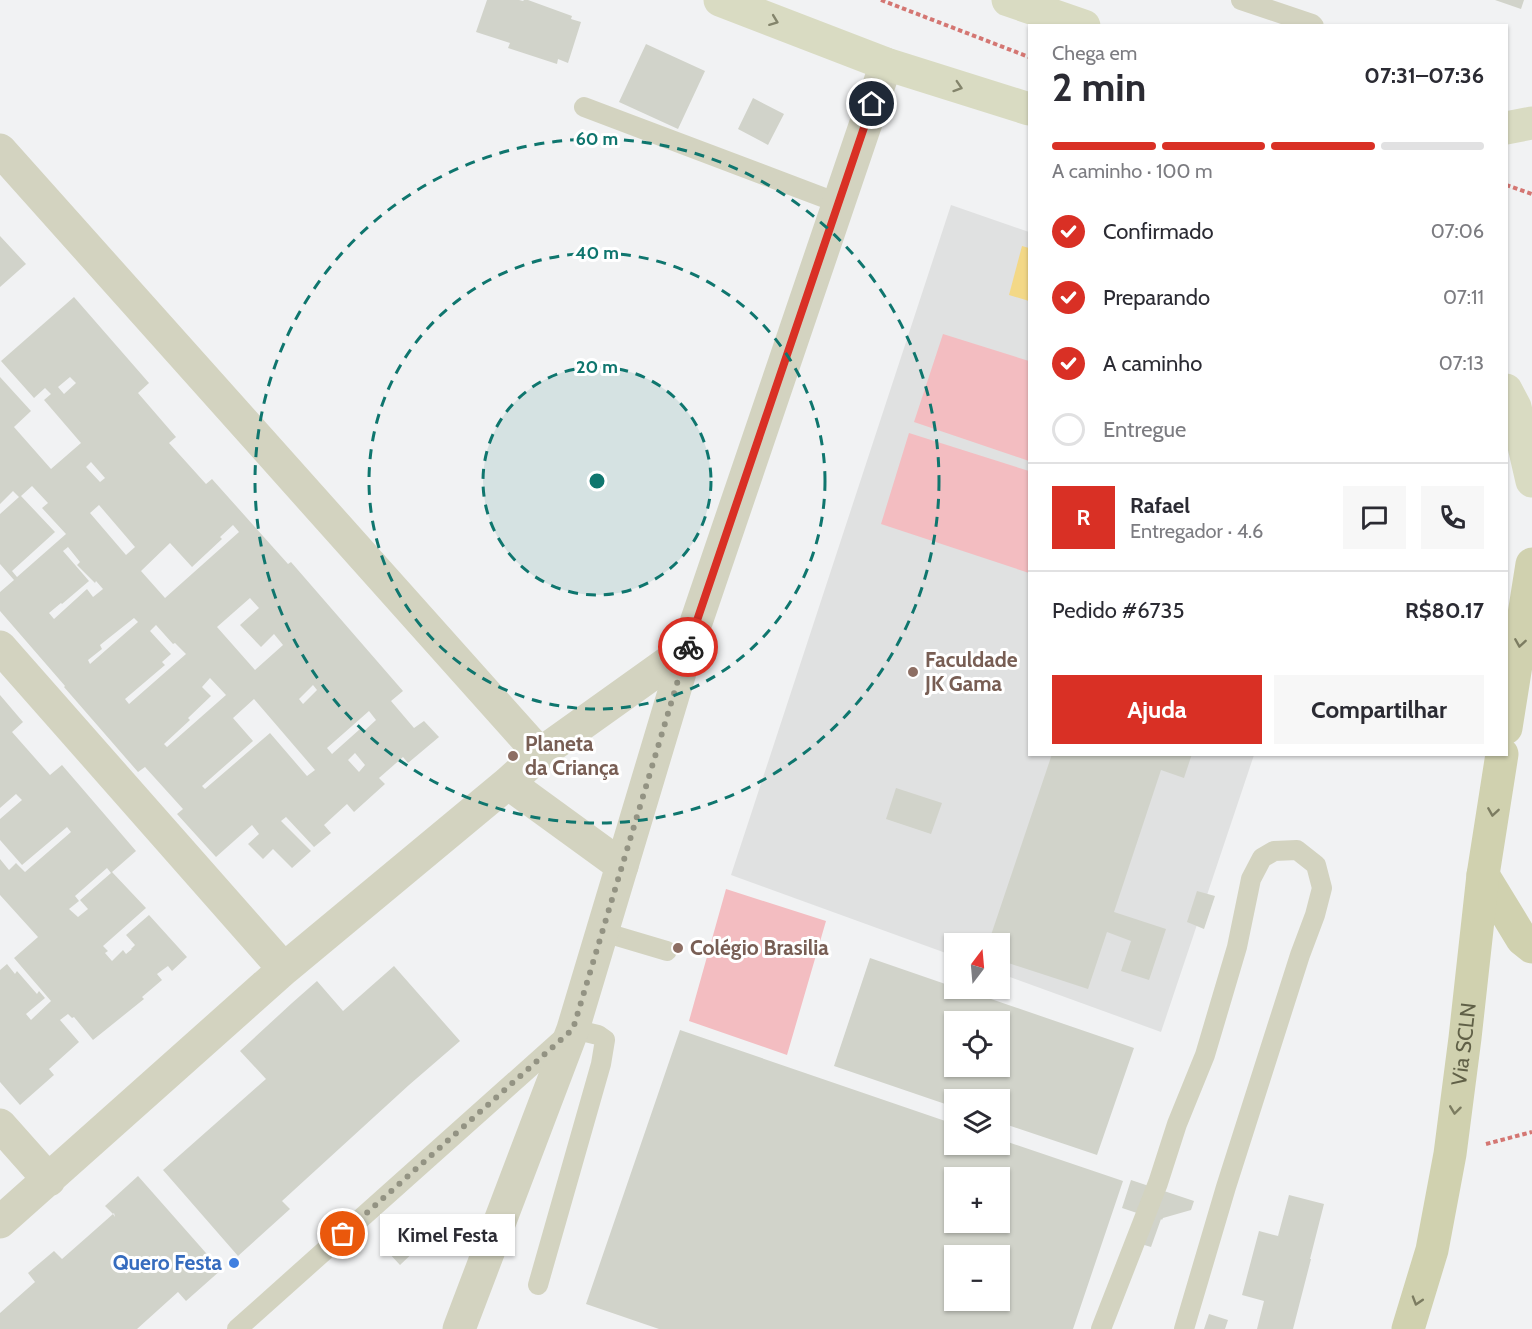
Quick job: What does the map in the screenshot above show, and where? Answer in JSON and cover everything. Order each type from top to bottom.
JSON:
[{"type":"main road","points":[[720,0],[886,64],[1028,110]]},
{"type":"main road","points":[[1008,0],[1078,24]]},
{"type":"main road","points":[[1508,128],[1532,123]]},
{"type":"main road","points":[[1508,394],[1515,407],[1532,481]]},
{"type":"main road","points":[[1508,715],[1532,564]]},
{"type":"main road","name":"Via SCLN","points":[[1408,1329],[1432,1250],[1450,1154],[1483,875],[1502,756]]},
{"type":"main road","points":[[1483,875],[1522,939],[1532,947]]},
{"type":"street","points":[[466,1327],[573,1029],[687,649],[886,64]]},
{"type":"street","points":[[0,150],[540,754]]},
{"type":"street","points":[[0,647],[284,969]]},
{"type":"street","points":[[0,1222],[284,969],[540,754],[687,649]]},
{"type":"street","points":[[508,783],[622,866]]},
{"type":"street","points":[[0,1125],[49,1180]]},
{"type":"lane","points":[[1241,0],[1312,24]]},
{"type":"lane","points":[[584,107],[838,203]]},
{"type":"lane","points":[[1101,1329],[1158,1183],[1177,1124],[1204,1055],[1237,947],[1251,879],[1262,858],[1274,851],[1297,850],[1316,865],[1322,888],[1226,1187],[1184,1329]]},
{"type":"lane","points":[[603,932],[668,951]]},
{"type":"lane","points":[[237,1329],[573,1029],[598,1035],[605,1040],[602,1064],[538,1285]]},
{"type":"path","points":[[881,0],[1028,57]]},
{"type":"path","points":[[1508,186],[1532,194]]},
{"type":"shaded area","name":"Faculdade JK Gama","points":[[951,205],[1028,232],[1028,756],[1254,756],[1161,1032],[1010,977],[1010,933],[944,933],[944,952],[731,875]]},
{"type":"shaded area","points":[[1022,246],[1028,248],[1028,301],[1009,295]]},
{"type":"shaded area","points":[[943,334],[1028,361],[1028,461],[914,422]]},
{"type":"shaded area","points":[[909,433],[1028,471],[1028,573],[881,524]]},
{"type":"shaded area","points":[[726,889],[826,921],[787,1055],[689,1021]]},
{"type":"building","points":[[487,0],[528,0],[572,16],[571,19],[581,22],[568,63],[558,59],[557,64],[508,48],[510,43],[476,32]]},
{"type":"building","points":[[1495,0],[1524,0],[1521,9]]},
{"type":"building","points":[[646,44],[705,71],[678,129],[619,102]]},
{"type":"building","points":[[753,98],[784,114],[768,145],[738,129]]},
{"type":"building","points":[[0,236],[26,264],[0,287]]},
{"type":"building","points":[[74,297],[149,383],[138,393],[176,437],[169,443],[206,484],[212,479],[288,564],[291,562],[403,691],[391,701],[414,728],[424,721],[439,737],[408,763],[403,757],[379,778],[385,784],[354,812],[347,804],[324,825],[331,833],[314,847],[286,817],[281,821],[311,851],[292,868],[273,849],[263,859],[248,844],[259,834],[252,825],[216,857],[177,814],[183,809],[145,767],[138,772],[0,611],[0,592],[14,580],[0,564],[0,514],[19,497],[13,491],[0,504],[0,377],[31,411],[14,427],[51,469],[81,443],[44,400],[51,394],[45,388],[34,398],[1,361]],"holes":[[[70,377],[76,383],[64,394],[58,387]],[[91,462],[105,478],[100,482],[86,467]],[[32,486],[48,503],[42,508],[66,534],[17,577],[12,571],[55,532],[21,496]],[[99,505],[135,547],[126,555],[90,513]],[[233,525],[239,532],[165,598],[141,571],[170,543],[192,567],[222,539],[220,537]],[[68,547],[80,562],[77,565],[103,589],[93,597],[87,589],[54,619],[49,613],[89,581],[63,551]],[[250,598],[259,608],[240,625],[261,647],[274,634],[283,645],[255,670],[217,627]],[[134,618],[138,622],[90,664],[88,660],[102,649],[100,645]],[[156,625],[173,644],[175,643],[186,654],[129,704],[125,699],[165,665],[162,662],[171,654],[150,631]],[[210,678],[226,695],[167,747],[164,744],[190,720],[188,718],[211,696],[202,687]],[[313,685],[317,690],[303,704],[299,699]],[[254,699],[315,770],[307,776],[270,733],[205,789],[202,786],[253,741],[233,718]],[[369,711],[376,720],[363,732],[360,729],[332,754],[327,748]],[[355,753],[365,765],[359,772],[348,760]]]},
{"type":"building","points":[[0,695],[23,722],[12,732],[50,775],[62,765],[136,851],[112,872],[146,908],[103,946],[108,951],[105,953],[112,961],[123,950],[126,954],[132,949],[135,945],[126,935],[149,915],[187,957],[172,971],[168,966],[157,974],[162,980],[142,997],[144,999],[93,1040],[74,1017],[68,1014],[60,1020],[79,1042],[49,1069],[54,1075],[20,1105],[0,1082],[0,970],[7,964],[15,974],[17,971],[37,994],[39,991],[45,998],[26,1014],[31,1020],[51,1001],[14,958],[38,937],[0,895],[0,859],[9,870],[16,863],[25,872],[71,832],[67,827],[22,865],[0,840],[0,819],[22,800],[16,794],[0,808]],"holes":[[[107,868],[111,873],[80,900],[88,909],[78,917],[69,909],[79,901],[75,896]]]},
{"type":"building","points":[[1051,756],[1191,756],[1184,778],[1161,770],[1114,912],[1166,929],[1149,980],[1121,971],[1131,941],[1107,932],[1088,989],[1010,964],[1010,933],[992,933]]},
{"type":"building","points":[[896,788],[942,803],[931,834],[886,819]]},
{"type":"building","points":[[1197,891],[1215,896],[1204,929],[1187,922]]},
{"type":"building","points":[[870,958],[944,984],[944,999],[991,999],[1134,1048],[1097,1155],[1010,1126],[1010,1089],[944,1089],[944,1104],[834,1066]]},
{"type":"building","points":[[394,966],[460,1041],[282,1201],[290,1209],[238,1256],[163,1170],[266,1079],[240,1051],[292,1003],[317,981],[343,1011]]},
{"type":"building","points":[[680,1030],[944,1121],[944,1155],[1010,1155],[1010,1143],[1123,1181],[1073,1329],[659,1329],[586,1304]]},
{"type":"building","points":[[138,1176],[221,1270],[186,1301],[178,1292],[137,1329],[0,1329],[0,1313],[35,1282],[28,1273],[54,1251],[62,1259],[113,1214],[105,1206]]},
{"type":"building","points":[[1131,1180],[1194,1201],[1191,1210],[1161,1219],[1151,1247],[1128,1240],[1137,1213],[1122,1208]]},
{"type":"building","points":[[1289,1195],[1324,1204],[1311,1259],[1293,1329],[1257,1329],[1264,1301],[1242,1295],[1259,1231],[1278,1236]]},
{"type":"building","points":[[407,1232],[420,1246],[400,1265],[387,1251],[395,1243],[391,1239],[397,1234],[402,1238]]},
{"type":"building","points":[[1209,1314],[1228,1320],[1225,1329],[1204,1329]]},
{"type":"way so far","points":[[343,1234],[573,1029],[688,647]]},
{"type":"place","name":"Faculdade JK Gama","points":[[913,672]]},
{"type":"place","name":"Planeta da Criança","points":[[513,756]]},
{"type":"place","name":"Colégio Brasilia","points":[[678,948]]},
{"type":"place","name":"Kimel Festa","points":[[343,1234]]},
{"type":"place","name":"Quero Festa","points":[[234,1263]]},
{"type":"route","points":[[688,647],[872,104]]}]
